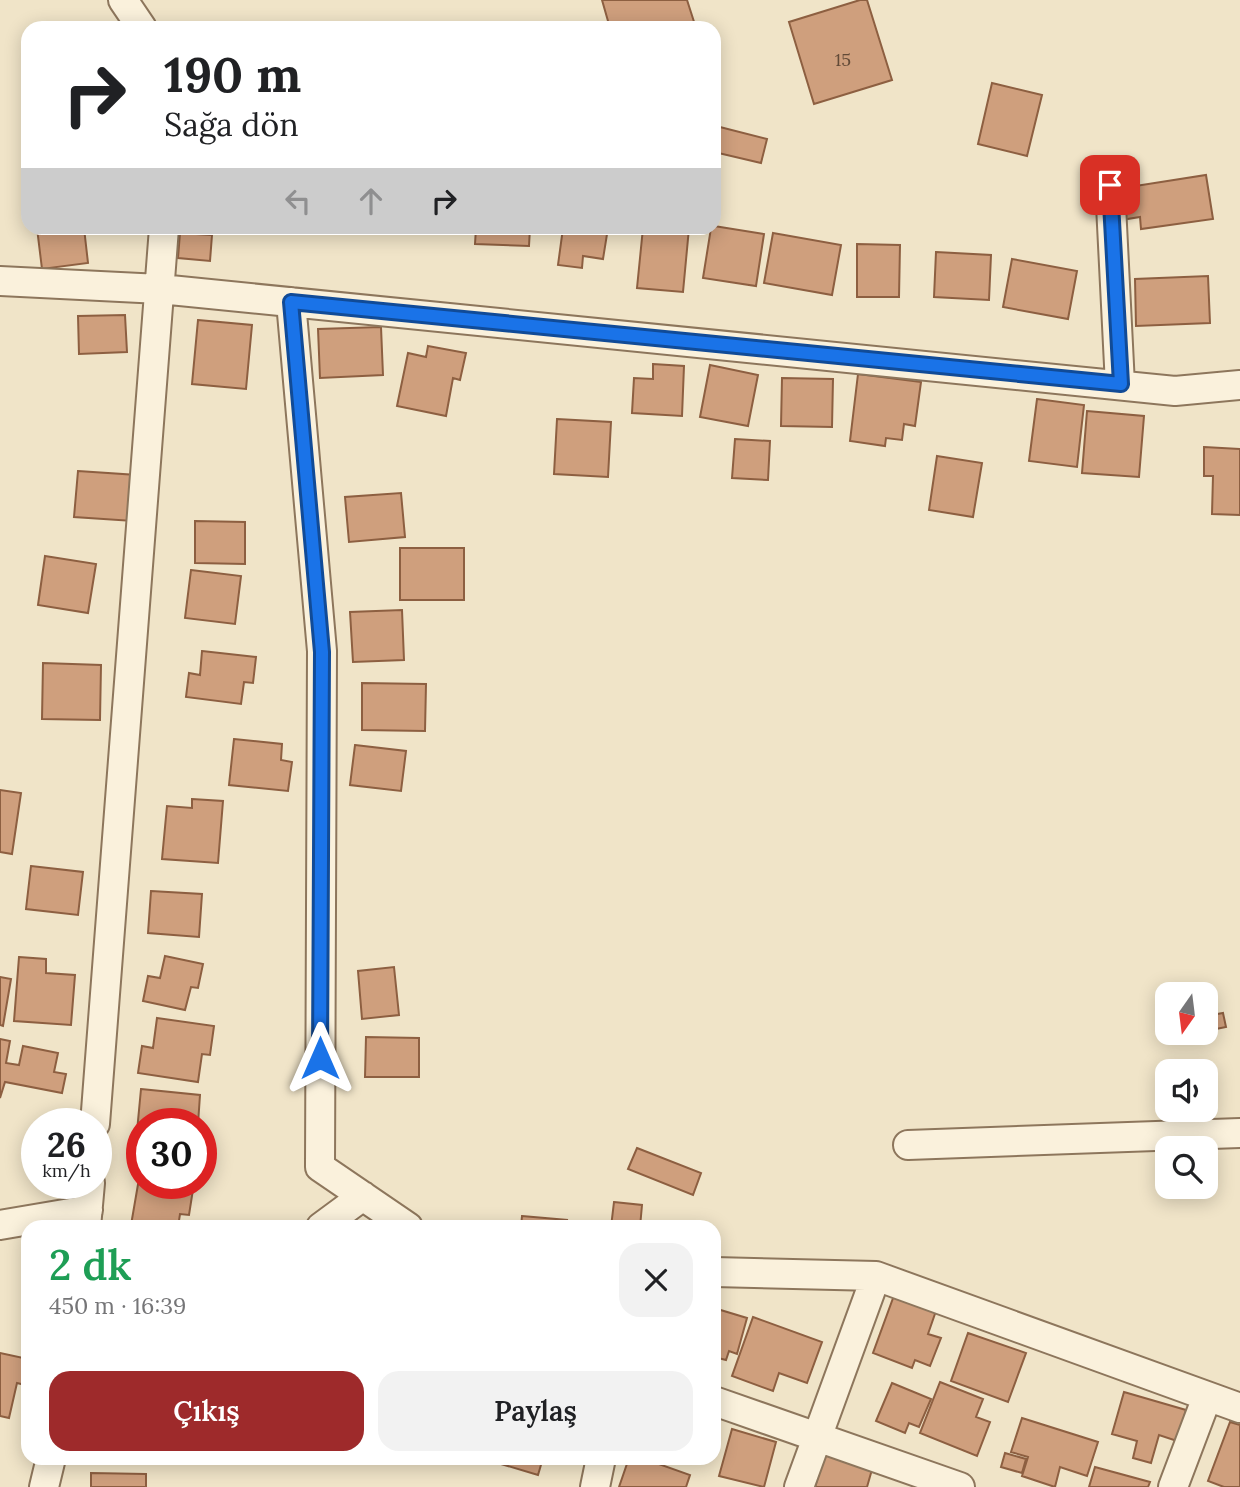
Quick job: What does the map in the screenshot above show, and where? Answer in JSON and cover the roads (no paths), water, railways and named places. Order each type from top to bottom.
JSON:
[{"type":"street","points":[[123,0],[137,21]]},
{"type":"street","points":[[1110,185],[1121,384]]},
{"type":"street","points":[[95,1108],[164,235]]},
{"type":"street","points":[[0,281],[160,289],[1175,391],[1240,385]]},
{"type":"street","points":[[291,302],[322,652],[320,1167],[398,1220]]},
{"type":"street","points":[[908,1145],[1240,1133]]},
{"type":"street","points":[[330,1220],[363,1196]]},
{"type":"street","points":[[24,1220],[88,1207]]},
{"type":"street","points":[[0,1225],[21,1221]]},
{"type":"street","points":[[721,1272],[876,1276],[1240,1408]]},
{"type":"street","points":[[799,1487],[876,1276]]},
{"type":"street","points":[[1172,1487],[1208,1397]]},
{"type":"street","points":[[721,1404],[960,1487]]},
{"type":"street","points":[[44,1487],[49,1465]]},
{"type":"street","points":[[595,1487],[600,1465]]}]
